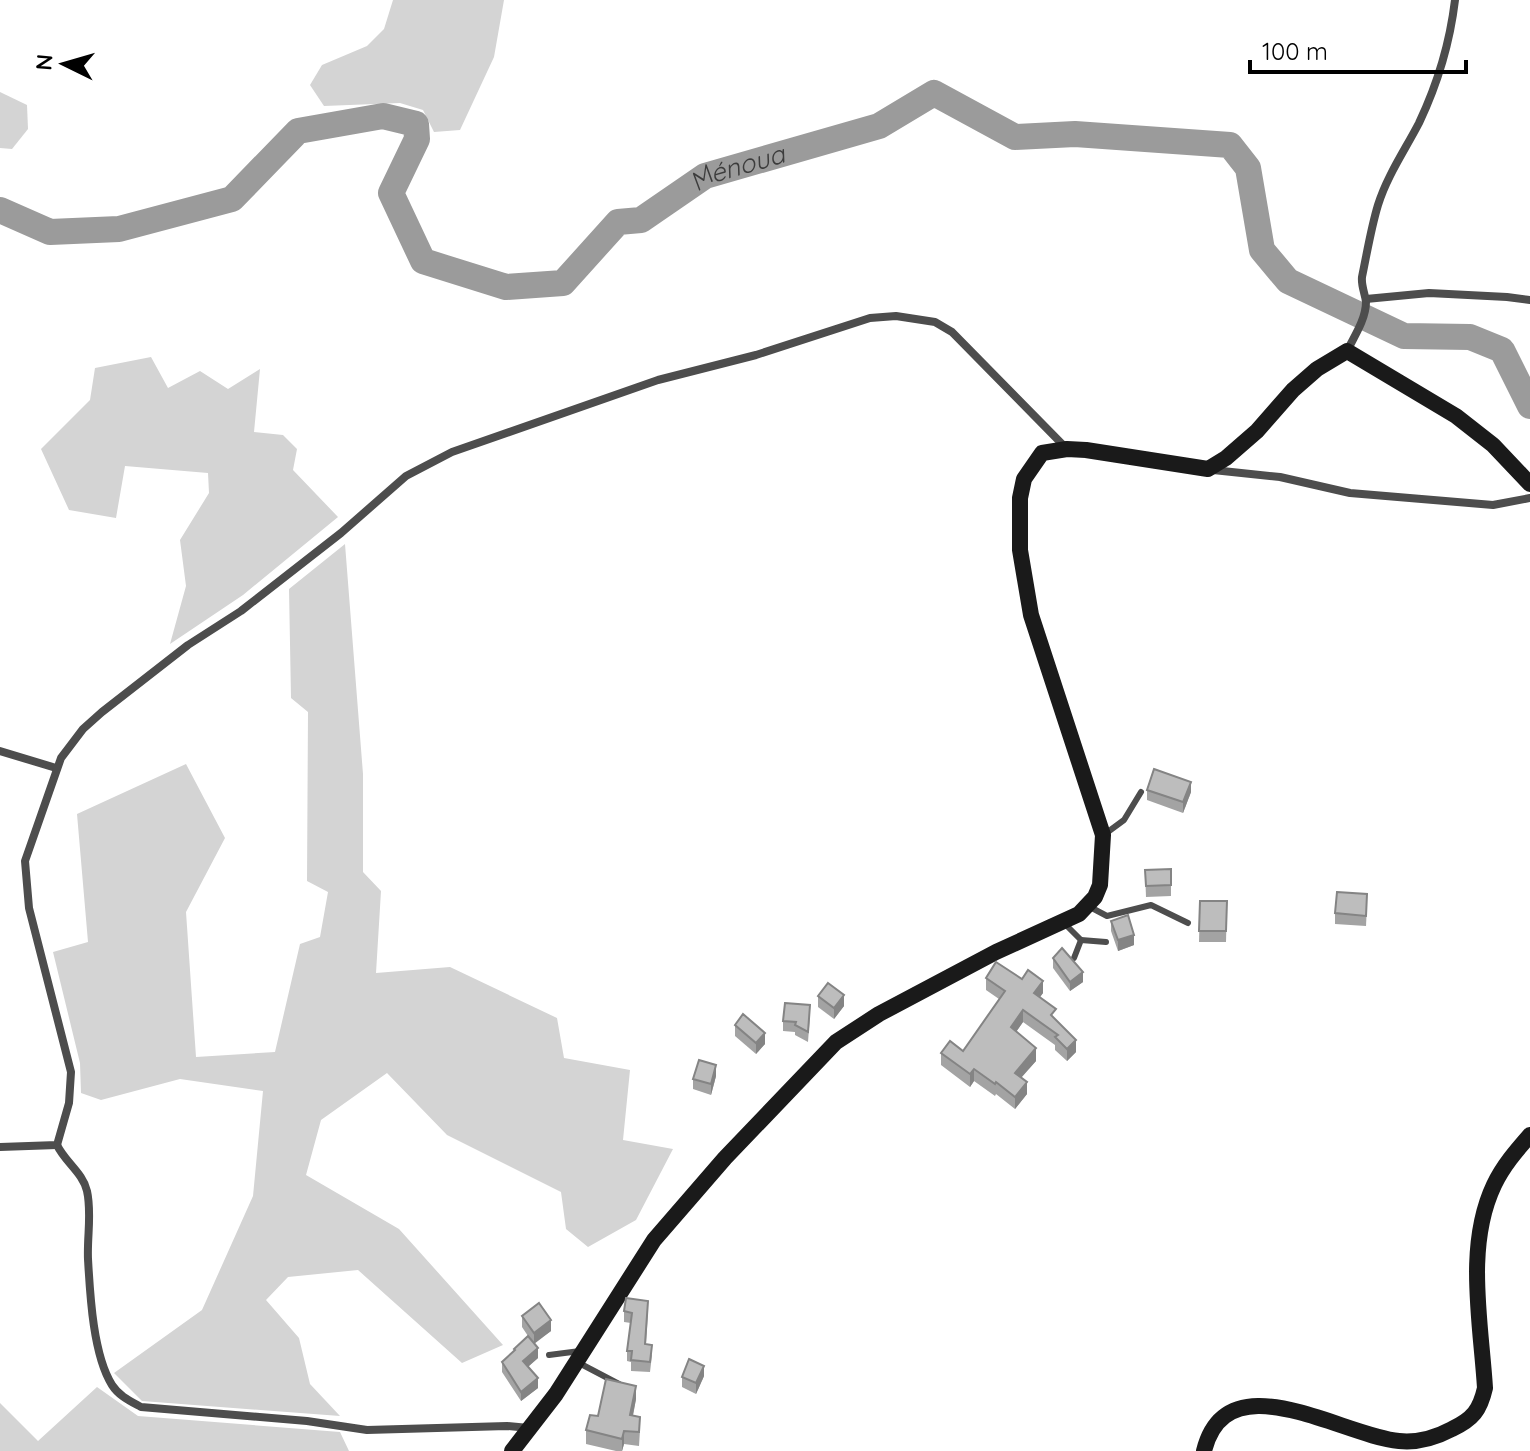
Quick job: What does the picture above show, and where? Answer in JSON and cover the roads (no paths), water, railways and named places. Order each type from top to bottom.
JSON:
[{"type":"street","points":[[1208,469],[1257,431],[1293,390],[1317,369],[1347,351],[1365,310],[1362,277],[1378,204],[1420,120],[1437,77],[1453,20],[1455,0]]},
{"type":"street","points":[[1366,299],[1429,293],[1530,300]]},
{"type":"street","points":[[530,1428],[367,1430],[307,1421],[154,1409],[125,1399],[113,1386],[104,1368],[94,1324],[88,1257],[88,1195],[79,1175],[62,1156],[57,1145],[69,1103],[71,1072],[29,908],[25,874],[29,847],[64,751],[83,729],[126,691],[241,611],[341,533],[406,476],[469,446],[658,380],[756,355],[870,318],[896,316],[935,322],[952,332],[1067,449]]},
{"type":"street","points":[[1347,351],[1456,416],[1493,445],[1530,484]]},
{"type":"street","points":[[512,1451],[580,1356],[654,1240],[682,1205],[836,1042],[879,1014],[996,952],[1079,914],[1088,906],[1100,885],[1103,835],[1031,615],[1020,550],[1020,498],[1024,479],[1042,453],[1067,449],[1280,477],[1350,493],[1493,505],[1530,498]]},
{"type":"street","points":[[0,751],[56,768]]},
{"type":"street","points":[[1204,1451],[1220,1420],[1241,1407],[1296,1410],[1357,1432],[1397,1441],[1426,1440],[1461,1425],[1471,1417],[1480,1406],[1485,1388],[1478,1242],[1494,1185],[1530,1135]]},
{"type":"street","points":[[0,1147],[57,1145]]},
{"type":"lane","points":[[1103,835],[1124,820],[1141,792]]},
{"type":"lane","points":[[1088,906],[1107,916],[1151,905],[1188,923]]},
{"type":"lane","points":[[1063,922],[1081,940],[1106,942]]},
{"type":"lane","points":[[1074,958],[1081,940]]},
{"type":"lane","points":[[549,1355],[580,1356],[619,1384]]},
{"type":"waterway","name":"Ménoua","points":[[0,210],[50,232],[119,229],[232,199],[298,131],[383,116],[416,124],[417,139],[391,193],[423,261],[506,287],[563,283],[618,222],[641,220],[705,176],[879,126],[934,93],[1015,137],[1075,134],[1230,145],[1248,168],[1262,250],[1288,281],[1404,336],[1470,337],[1502,350],[1530,406]]}]
